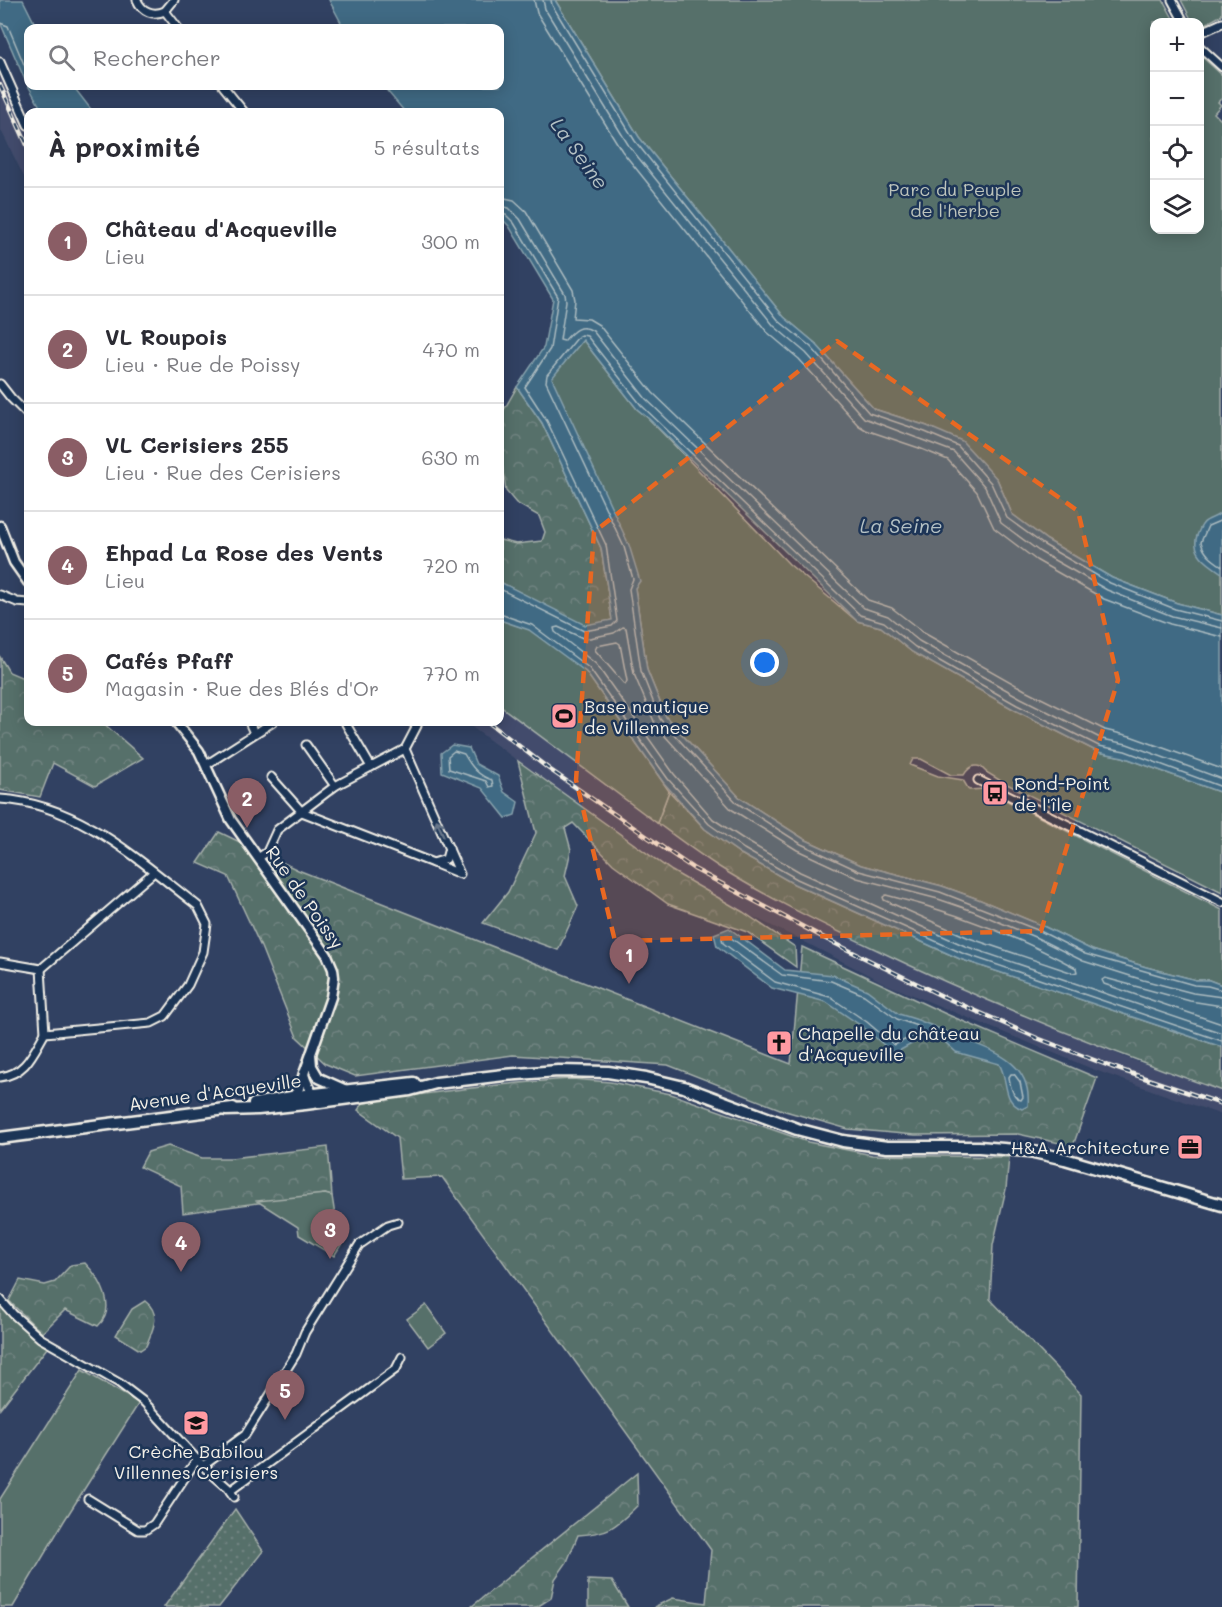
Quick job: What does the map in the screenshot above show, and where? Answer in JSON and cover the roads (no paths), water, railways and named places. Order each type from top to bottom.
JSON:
[{"type":"main road","points":[[226,1110],[258,1109],[314,1098],[326,1101],[410,1090],[436,1083],[558,1071],[585,1071],[627,1075],[684,1087],[797,1129],[843,1140],[887,1147],[980,1147],[1029,1151],[1065,1159],[1222,1204]]},
{"type":"main road","name":"Avenue d'Acqueville","points":[[0,1138],[226,1110],[293,1097],[314,1098],[347,1090],[393,1084],[436,1083]]},
{"type":"street","points":[[137,0],[142,9],[147,12],[159,13],[165,11],[174,0]]},
{"type":"street","points":[[1172,0],[1182,18]]},
{"type":"street","points":[[165,11],[175,24]]},
{"type":"street","points":[[1204,31],[1222,23]]},
{"type":"street","points":[[1204,51],[1222,67]]},
{"type":"street","points":[[0,62],[24,116]]},
{"type":"street","points":[[226,90],[241,108]]},
{"type":"street","points":[[0,384],[24,411]]},
{"type":"street","points":[[0,526],[14,562],[24,576]]},
{"type":"street","points":[[0,595],[24,603]]},
{"type":"street","name":"Rue de Poissy","points":[[180,726],[191,739],[206,765],[231,820],[321,945],[333,969],[331,997],[299,1088],[293,1097]]},
{"type":"street","points":[[251,726],[254,733]]},
{"type":"street","points":[[206,765],[266,726]]},
{"type":"street","points":[[347,726],[371,767]]},
{"type":"street","points":[[258,858],[267,852],[277,830],[334,786],[405,748],[417,726]]},
{"type":"street","points":[[306,744],[334,786]]},
{"type":"street","points":[[271,777],[302,812],[460,874],[405,748]]},
{"type":"street","points":[[978,780],[1222,902]]},
{"type":"street","points":[[0,799],[35,805],[88,825],[198,906],[207,924],[203,952],[188,985],[165,1016],[151,1023],[45,1033]]},
{"type":"street","points":[[433,863],[446,859],[449,848]]},
{"type":"street","points":[[41,969],[154,872]]},
{"type":"street","points":[[0,962],[41,969]]},
{"type":"street","points":[[0,1077],[9,1076],[23,1068],[45,1033],[41,969]]},
{"type":"street","points":[[311,1054],[312,1066],[318,1078],[314,1098]]},
{"type":"street","points":[[304,1072],[314,1098]]},
{"type":"street","points":[[318,1078],[347,1090]]},
{"type":"street","points":[[203,1466],[245,1435],[296,1354],[305,1332],[359,1245],[388,1225],[398,1222]]},
{"type":"street","points":[[0,1299],[40,1338],[129,1390],[232,1494],[396,1369],[402,1357]]},
{"type":"street","points":[[88,1499],[138,1530],[150,1528],[197,1459]]},
{"type":"water","points":[[0,0],[23,0],[35,24],[24,24],[24,78],[0,22]]},
{"type":"water","name":"La Seine","points":[[329,0],[555,0],[639,137],[784,317],[815,343],[874,409],[927,426],[962,441],[997,479],[1012,514],[1047,540],[1112,578],[1177,603],[1222,615],[1222,793],[1123,757],[1098,752],[1015,710],[912,652],[881,627],[857,621],[637,409],[583,340],[552,378],[629,545],[640,581],[635,588],[647,670],[666,717],[740,798],[804,839],[861,865],[942,886],[978,899],[1043,926],[1092,950],[1146,967],[1196,980],[1209,980],[1222,985],[1222,1047],[960,959],[794,884],[741,854],[705,829],[663,782],[586,672],[529,630],[504,621],[504,584],[585,625],[612,620],[601,548],[542,423],[517,387],[544,347],[553,299],[504,221],[504,108],[402,108],[386,90],[504,90],[504,24],[342,24]]},
{"type":"water","points":[[30,90],[76,90],[90,108],[41,108]]},
{"type":"water","points":[[1222,511],[1222,573],[1201,557],[1196,540],[1203,523]]},
{"type":"water","points":[[452,745],[469,748],[476,764],[498,776],[504,792],[518,802],[515,815],[506,818],[482,788],[442,772],[441,753]]},
{"type":"water","points":[[729,928],[785,970],[833,975],[867,990],[899,1014],[999,1055],[1018,1069],[1024,1079],[1028,1091],[1028,1106],[1022,1109],[1011,1101],[999,1064],[956,1052],[938,1036],[928,1035],[897,1052],[892,1052],[863,1027],[826,1002],[772,988],[717,946],[714,934]]},
{"type":"railway","points":[[0,85],[24,138]]},
{"type":"railway","points":[[493,726],[549,769],[694,869],[828,940],[942,996],[1037,1038],[1112,1067],[1222,1104]]},
{"type":"place","name":"Base nautique de Villennes","points":[[564,716]]},
{"type":"place","name":"Rond-Point de l'île","points":[[995,793]]},
{"type":"place","name":"VL Roupois","points":[[247,828]]},
{"type":"place","name":"Château d'Acqueville","points":[[629,984]]},
{"type":"place","name":"Chapelle du château d'Acqueville","points":[[779,1043]]},
{"type":"place","name":"H&A Architecture","points":[[1190,1147]]},
{"type":"place","name":"VL Cerisiers 255","points":[[330,1259]]},
{"type":"place","name":"Ehpad La Rose des Vents","points":[[181,1272]]},
{"type":"place","name":"Cafés Pfaff","points":[[285,1420]]},
{"type":"place","name":"Crèche Babilou Villennes Cerisiers","points":[[196,1423]]},
{"type":"park label","name":"Parc du Peuple de l'herbe","points":[[955,199]]}]
